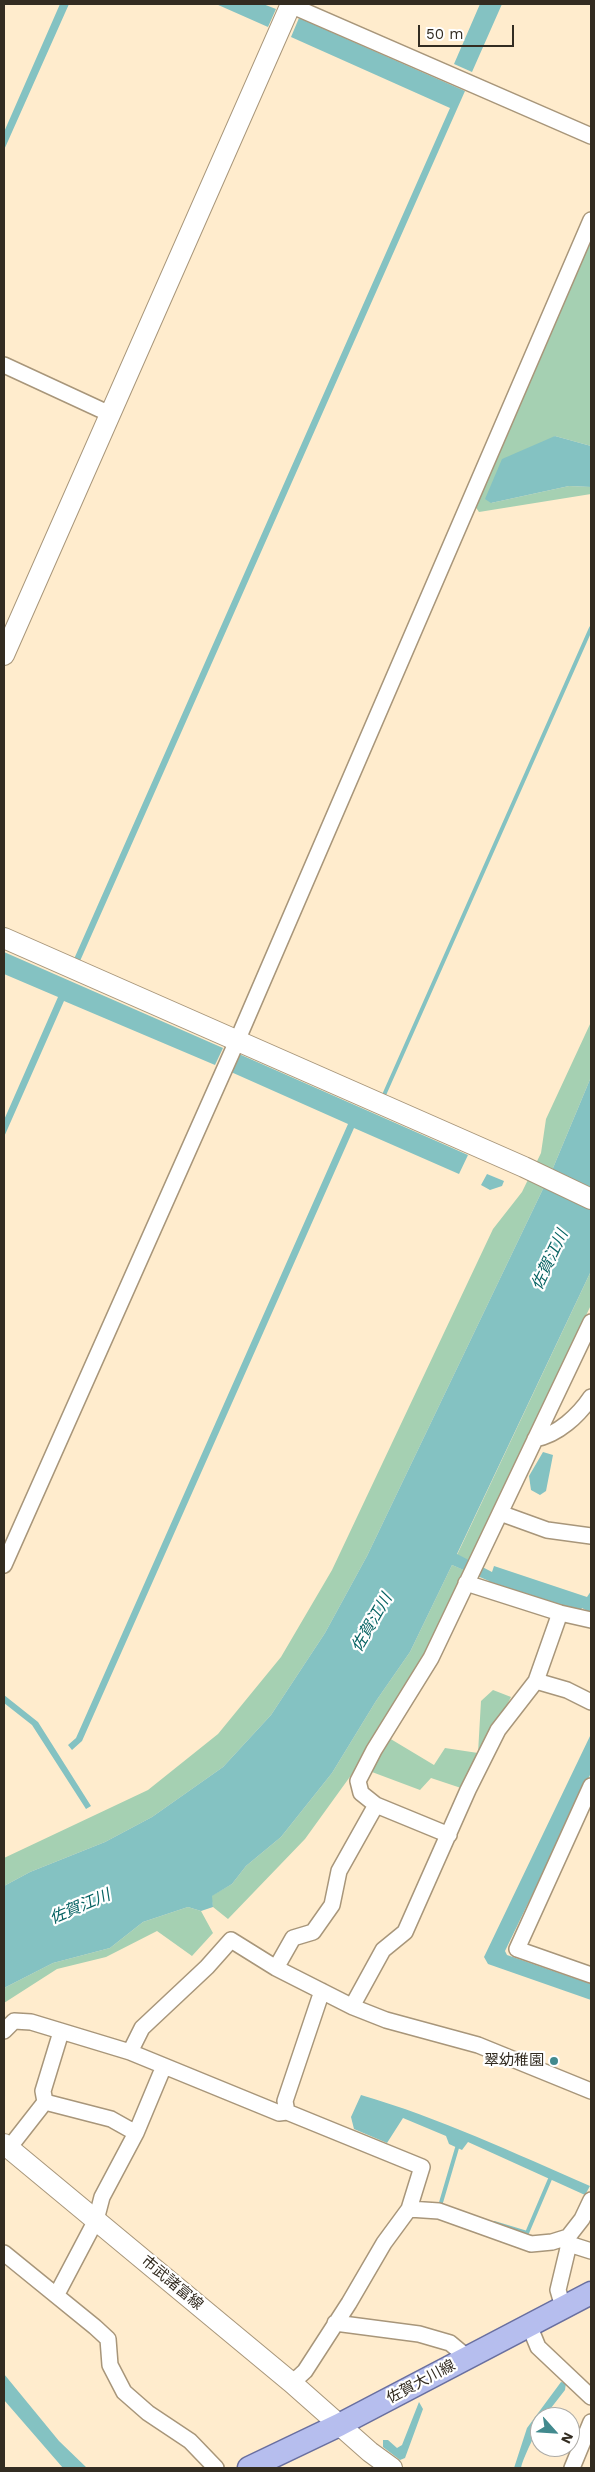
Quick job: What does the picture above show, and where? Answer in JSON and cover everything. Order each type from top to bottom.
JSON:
[{"type":"main road","name":"佐賀大川線","points":[[249,2468],[339,2425],[591,2293]]},
{"type":"street","points":[[4,655],[290,4],[591,136]]},
{"type":"street","points":[[4,1565],[236,1041],[591,220]]},
{"type":"street","points":[[4,365],[110,414]]},
{"type":"street","points":[[4,938],[533,1171],[591,1199]]},
{"type":"street","points":[[449,1835],[376,1805],[361,1793],[358,1781],[374,1750],[432,1658],[467,1580],[591,1322]]},
{"type":"street","points":[[536,1439],[544,1437],[580,1414],[591,1397]]},
{"type":"street","points":[[500,1513],[547,1530],[591,1536]]},
{"type":"street","points":[[467,1580],[560,1613],[591,1620]]},
{"type":"street","points":[[355,2001],[383,1950],[405,1932],[468,1790],[498,1730],[536,1681],[560,1613]]},
{"type":"street","points":[[536,1681],[567,1690],[591,1702]]},
{"type":"street","points":[[591,1786],[517,1949],[591,1975]]},
{"type":"street","points":[[276,1968],[293,1938],[313,1932],[332,1905],[339,1871],[376,1805]]},
{"type":"street","points":[[130,2052],[142,2028],[207,1967],[230,1940],[276,1968],[386,2020],[478,2045],[591,2091]]},
{"type":"street","points":[[287,2112],[285,2101],[322,1991]]},
{"type":"street","points":[[4,2030],[14,2021],[31,2022],[130,2052],[279,2114],[287,2112],[422,2167],[409,2209],[384,2243],[350,2303],[305,2371],[292,2382]]},
{"type":"street","points":[[6,2146],[45,2102],[44,2091],[61,2032]]},
{"type":"street","points":[[58,2294],[96,2220],[102,2197],[136,2132],[164,2066]]},
{"type":"street","points":[[45,2102],[111,2119],[136,2132]]},
{"type":"street","name":"市武諸富線","points":[[6,2146],[292,2382],[339,2425],[392,2468]]},
{"type":"street","points":[[563,2308],[558,2290],[568,2240],[582,2219],[591,2200]]},
{"type":"street","points":[[409,2209],[438,2212],[531,2244],[568,2240],[591,2251]]},
{"type":"street","points":[[4,2253],[58,2294],[108,2339],[110,2365],[124,2392],[148,2413],[190,2441],[216,2468]]},
{"type":"street","points":[[335,2323],[419,2334],[450,2343],[468,2358]]},
{"type":"street","points":[[529,2325],[538,2347],[591,2397]]},
{"type":"street","points":[[572,2468],[591,2422]]},
{"type":"green space","points":[[591,237],[591,446],[555,436],[491,503],[569,486],[591,487],[591,494],[479,512],[475,506]]},
{"type":"green space","points":[[591,1022],[591,1077],[553,1168],[367,1556],[325,1633],[271,1715],[223,1767],[152,1817],[105,1842],[30,1872],[4,1886],[4,1858],[148,1790],[218,1734],[281,1657],[332,1570],[493,1229],[522,1192],[541,1153],[546,1119]]},
{"type":"green space","points":[[591,1271],[591,1305],[469,1561],[457,1555]]},
{"type":"green space","points":[[452,1565],[464,1570],[426,1654],[357,1767],[305,1839],[228,1919],[213,1907],[211,1896],[232,1884],[246,1866],[281,1837],[332,1773],[376,1701],[410,1652]]},
{"type":"green space","points":[[493,1690],[511,1697],[464,1789],[431,1778],[420,1790],[372,1772],[389,1738],[434,1765],[445,1748],[478,1753],[481,1701]]},
{"type":"green space","points":[[188,1907],[201,1911],[213,1933],[192,1956],[157,1931],[106,1957],[57,1969],[4,2003],[4,1988],[53,1963],[110,1948],[143,1922]]},
{"type":"water","points":[[60,4],[69,4],[4,150],[4,132]]},
{"type":"water","points":[[216,4],[263,4],[276,9],[268,27]]},
{"type":"water","points":[[480,4],[502,4],[472,72],[454,64]]},
{"type":"water","points":[[299,18],[465,91],[80,961],[74,959],[450,108],[291,37]]},
{"type":"water","points":[[555,436],[591,446],[591,487],[569,486],[491,503],[485,499],[502,459]]},
{"type":"water","points":[[4,952],[223,1048],[215,1065],[64,1001],[4,1137],[4,1120],[58,997],[4,974]]},
{"type":"water","points":[[239,1054],[468,1155],[459,1174],[354,1128],[82,1741],[72,1750],[68,1745],[76,1738],[348,1124],[231,1072]]},
{"type":"water","name":"佐賀江川","points":[[591,1077],[591,1271],[457,1554],[492,1572],[494,1566],[587,1597],[591,1591],[591,1613],[582,1608],[580,1612],[488,1584],[489,1581],[452,1565],[410,1652],[376,1701],[332,1773],[281,1837],[246,1866],[232,1884],[212,1896],[213,1907],[201,1911],[188,1907],[143,1922],[110,1948],[53,1963],[4,1988],[4,1886],[30,1872],[105,1842],[152,1817],[223,1767],[271,1715],[325,1633],[367,1556],[553,1168]]},
{"type":"water","points":[[487,1174],[504,1181],[502,1186],[490,1190],[481,1185]]},
{"type":"water","points":[[543,1452],[553,1455],[546,1491],[540,1495],[531,1490],[529,1476]]},
{"type":"water","points":[[4,1695],[38,1722],[91,1806],[86,1809],[32,1725],[4,1703]]},
{"type":"water","points":[[591,1734],[591,1773],[505,1951],[507,1955],[591,1984],[591,2000],[488,1964],[484,1957]]},
{"type":"water","points":[[361,2095],[448,2125],[590,2186],[585,2195],[468,2142],[462,2150],[449,2144],[446,2136],[403,2118],[387,2143],[354,2129],[351,2117]]},
{"type":"water","points":[[4,2374],[59,2441],[87,2468],[63,2468],[4,2400]]},
{"type":"water","points":[[561,2382],[566,2383],[565,2390],[552,2407],[543,2407]]},
{"type":"water","points":[[419,2402],[423,2409],[405,2458],[400,2460],[383,2447],[383,2440],[388,2440],[397,2448],[402,2445]]},
{"type":"water","points":[[530,2424],[530,2444],[521,2468],[514,2468]]},
{"type":"waterway","points":[[384,1095],[591,628]]},
{"type":"waterway","points":[[440,2206],[457,2148]]},
{"type":"waterway","points":[[494,2223],[527,2233],[550,2179]]},
{"type":"place","name":"翠幼稚園","points":[[554,2061]]}]
